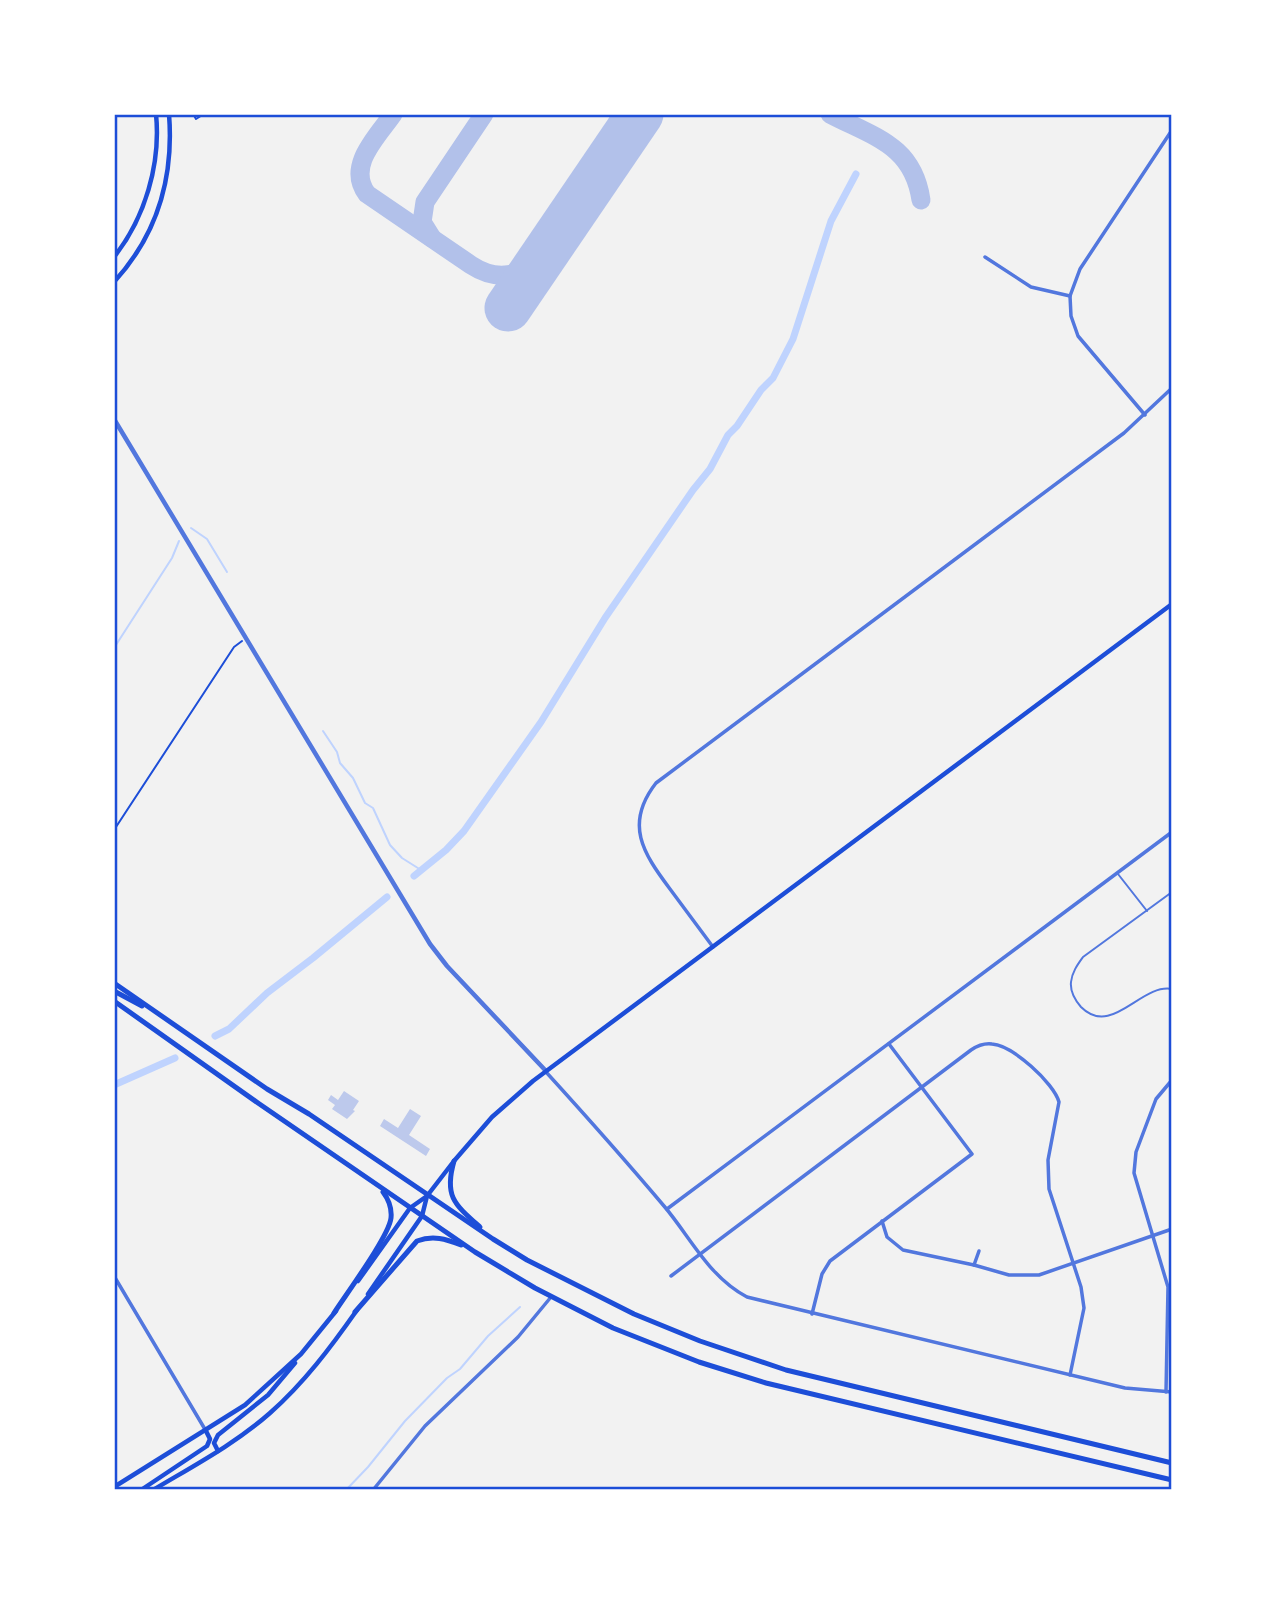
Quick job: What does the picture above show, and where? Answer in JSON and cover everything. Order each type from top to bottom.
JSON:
[{"type":"main road","points":[[114,257],[135,224],[149,187],[156,152],[156,114]]},
{"type":"main road","points":[[114,282],[144,241],[161,202],[170,158],[169,114]]},
{"type":"main road","points":[[218,1451],[214,1443],[218,1435],[268,1395],[287,1374],[410,1208],[427,1196],[492,1118],[546,1071],[1172,604]]},
{"type":"main road","points":[[114,983],[493,1239],[634,1314],[743,1357],[827,1380],[1172,1463]]},
{"type":"main road","points":[[114,991],[152,1009]]},
{"type":"main road","points":[[114,1001],[475,1252],[551,1297],[654,1346],[766,1383],[1172,1480]]},
{"type":"main road","points":[[454,1161],[449,1179],[452,1198],[493,1239]]},
{"type":"main road","points":[[334,1313],[390,1221],[391,1210],[387,1198],[376,1185]]},
{"type":"main road","points":[[153,1490],[248,1431],[288,1397],[329,1349],[422,1216],[427,1196]]},
{"type":"main road","points":[[355,1312],[417,1241],[438,1237],[475,1252]]},
{"type":"main road","points":[[114,1487],[206,1431],[263,1390],[301,1354]]},
{"type":"main road","points":[[141,1490],[207,1446],[210,1439],[206,1431]]},
{"type":"street","points":[[1145,415],[1078,336],[1071,316],[1070,296],[1080,269],[1172,130]]},
{"type":"street","points":[[985,257],[1031,287],[1070,296]]},
{"type":"street","points":[[713,947],[644,851],[639,831],[641,811],[649,791],[656,783],[1145,415],[1172,388]]},
{"type":"street","points":[[114,419],[436,953],[546,1071],[667,1209],[716,1275],[735,1291],[760,1301],[1125,1388],[1172,1392]]},
{"type":"street","points":[[667,1209],[1172,832]]},
{"type":"street","points":[[812,1314],[825,1267],[835,1257],[972,1154],[889,1044]]},
{"type":"street","points":[[671,1276],[976,1047],[990,1044],[1007,1049],[1048,1082],[1056,1094],[1059,1110],[1050,1147],[1048,1175],[1052,1201],[1081,1287],[1084,1308],[1070,1375]]},
{"type":"street","points":[[1166,1392],[1170,1309],[1166,1277],[1135,1185],[1134,1163],[1156,1099],[1172,1080]]},
{"type":"street","points":[[882,1222],[887,1237],[903,1250],[1028,1277],[1172,1229]]},
{"type":"street","points":[[975,1265],[979,1251]]},
{"type":"street","points":[[114,1276],[206,1431]]},
{"type":"street","points":[[373,1490],[425,1426],[519,1336],[551,1297]]},
{"type":"lane","points":[[1117,873],[1147,911]]},
{"type":"lane","points":[[1172,892],[1083,957],[1071,982],[1072,992],[1085,1010],[1102,1016],[1120,1012],[1164,988],[1172,989]]},
{"type":"lane","points":[[989,1490],[1010,1490]]},
{"type":"path","points":[[193,114],[196,119],[204,114]]},
{"type":"path","points":[[114,830],[234,647],[246,638]]},
{"type":"building","points":[[344,1091],[359,1101],[353,1110],[355,1111],[347,1119],[332,1109],[335,1105],[328,1100],[331,1095],[338,1100]]},
{"type":"building","points":[[410,1109],[421,1116],[409,1135],[430,1149],[426,1156],[380,1126],[384,1119],[398,1128]]},
{"type":"waterway","points":[[414,876],[464,831],[541,722],[605,618],[710,469],[728,435],[773,378],[793,339],[831,221],[856,174]]},
{"type":"waterway","points":[[191,528],[207,539],[227,572]]},
{"type":"waterway","points":[[114,648],[172,558],[179,541]]},
{"type":"waterway","points":[[323,731],[337,752],[340,763],[353,778],[365,803],[373,808],[390,845],[402,858],[421,870]]},
{"type":"waterway","points":[[215,1036],[229,1029],[267,993],[387,897]]},
{"type":"waterway","points":[[114,1085],[175,1058]]},
{"type":"waterway","points":[[346,1490],[405,1421],[520,1307]]},
{"type":"taxiway","points":[[393,114],[372,142],[362,162],[361,183],[367,194],[471,265],[490,274],[508,275],[517,272],[543,255]]},
{"type":"taxiway","points":[[432,238],[422,222],[425,202],[484,114]]},
{"type":"taxiway","points":[[830,114],[876,137],[900,155],[917,181],[921,200]]},
{"type":"runway","points":[[508,308],[640,114]]}]
